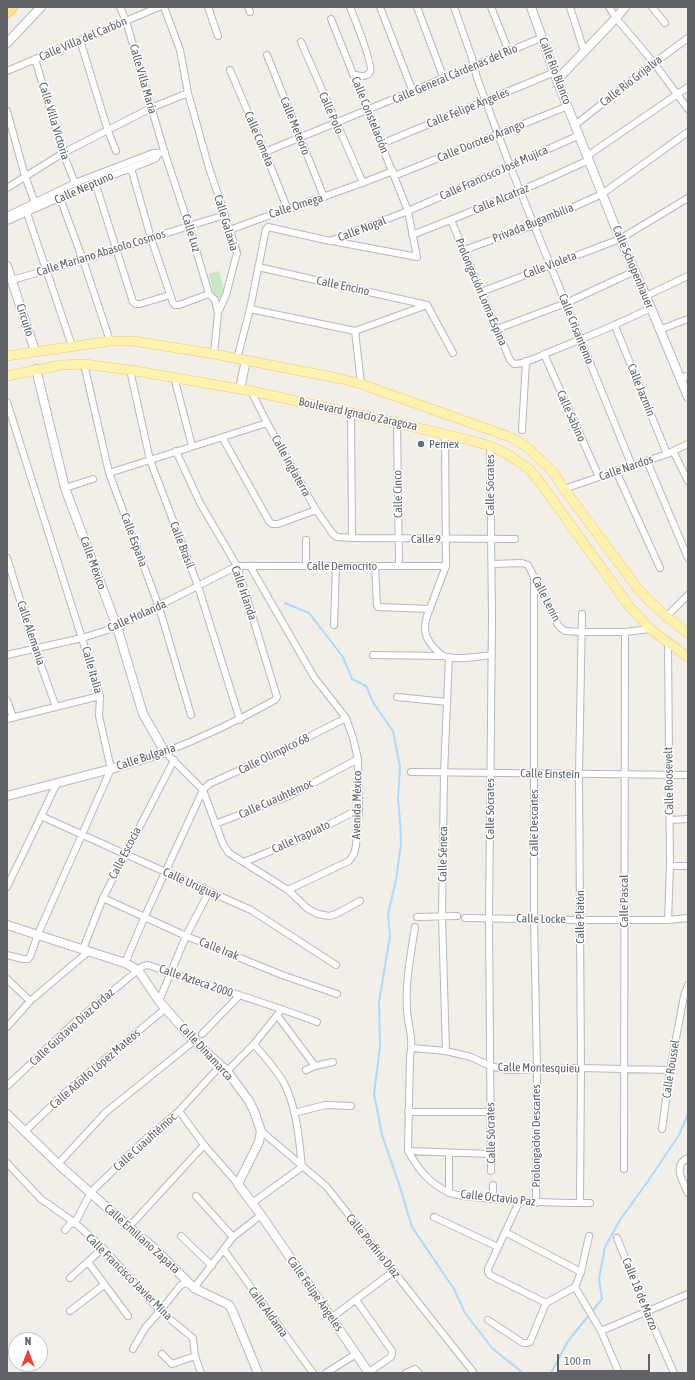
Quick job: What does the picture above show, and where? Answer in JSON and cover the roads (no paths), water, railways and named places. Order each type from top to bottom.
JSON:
[{"type":"highway","points":[[7,12],[12,7]]},
{"type":"main road","name":"Boulevard Ignacio Zaragoza","points":[[7,356],[110,341],[133,341],[214,354],[361,384],[510,437],[527,447],[553,472],[639,590],[652,605],[688,633]]},
{"type":"main road","name":"Boulevard Ignacio Zaragoza","points":[[7,376],[61,365],[84,364],[130,370],[251,391],[351,412],[490,446],[507,454],[529,470],[539,481],[629,606],[650,630],[688,657]]},
{"type":"street","points":[[7,43],[42,7]]},
{"type":"street","name":"Calle Villa María","points":[[120,7],[126,21],[151,108],[162,153]]},
{"type":"street","name":"Calle Villa del Carbón","points":[[7,71],[159,7]]},
{"type":"street","name":"Calle Galaxia","points":[[164,7],[180,50],[188,93],[209,168],[236,249],[236,258],[226,295],[218,313],[214,354]]},
{"type":"street","points":[[208,7],[218,36]]},
{"type":"street","points":[[350,7],[372,69],[367,76],[353,74]]},
{"type":"street","points":[[380,7],[413,92]]},
{"type":"street","points":[[417,7],[444,79]]},
{"type":"street","name":"Calle Crisantemo","points":[[454,7],[485,101],[520,192],[632,466]]},
{"type":"street","points":[[491,7],[509,52]]},
{"type":"street","name":"Calle Río Blanco","points":[[531,7],[556,76],[580,135]]},
{"type":"street","points":[[570,7],[584,51]]},
{"type":"street","points":[[610,7],[616,18],[654,63],[688,109]]},
{"type":"street","points":[[556,76],[584,51],[625,7]]},
{"type":"street","points":[[652,7],[665,23]]},
{"type":"street","name":"Calle Constelación","points":[[330,241],[417,257],[408,211],[331,19]]},
{"type":"street","name":"Calle General Cárdenas del Río","points":[[265,152],[542,38]]},
{"type":"street","name":"Calle Río Grijalva","points":[[575,125],[688,38]]},
{"type":"street","points":[[80,40],[108,131],[116,151]]},
{"type":"street","name":"Calle Polo","points":[[301,42],[362,183]]},
{"type":"street","name":"Calle Meteoro","points":[[267,55],[324,197]]},
{"type":"street","name":"Calle Villa Victoria","points":[[35,59],[63,153],[75,183]]},
{"type":"street","name":"Calle Cometa","points":[[230,70],[287,208]]},
{"type":"street","name":"Calle Felipe Ángeles","points":[[381,144],[485,101],[556,76]]},
{"type":"street","name":"Calle Alcatraz","points":[[412,234],[520,192],[588,158],[688,87]]},
{"type":"street","points":[[7,188],[63,153],[151,108],[188,93]]},
{"type":"street","name":"Calle Doroteo Arango","points":[[362,183],[394,174],[568,106]]},
{"type":"street","points":[[7,111],[25,176],[35,203]]},
{"type":"street","name":"Privada Bugambilia","points":[[464,250],[534,225],[602,194],[688,132]]},
{"type":"street","name":"Calle Schopenhauer","points":[[580,135],[620,239],[646,296],[659,330],[685,377],[688,397]]},
{"type":"street","name":"Calle Francisco José Mujica","points":[[408,211],[580,135]]},
{"type":"street","name":"Calle Neptuno","points":[[7,216],[75,183],[153,153],[162,153]]},
{"type":"street","name":"Calle Neptuno","points":[[7,221],[95,182],[156,158],[162,153]]},
{"type":"street","name":"Calle Luz","points":[[162,153],[191,225],[209,294],[215,300],[218,313]]},
{"type":"street","points":[[131,168],[151,238],[173,303],[176,305],[209,294]]},
{"type":"street","points":[[95,182],[133,302],[136,304],[170,295]]},
{"type":"street","name":"Calle Omega","points":[[230,230],[287,208],[324,197],[362,183]]},
{"type":"street","points":[[60,198],[83,260],[110,341]]},
{"type":"street","name":"Calle Violeta","points":[[481,292],[620,239],[687,199]]},
{"type":"street","name":"Calle Nogal","points":[[258,268],[266,229],[268,227],[330,241],[408,211]]},
{"type":"street","points":[[27,213],[72,346]]},
{"type":"street","name":"Calle Mariano Abasolo Cosmos","points":[[12,280],[83,260],[225,215]]},
{"type":"street","name":"Prolongación Loma Espina","points":[[451,220],[510,360],[514,364],[526,361]]},
{"type":"street","name":"Circuito","points":[[7,266],[36,351]]},
{"type":"street","points":[[240,389],[241,359],[258,268]]},
{"type":"street","name":"Calle Encino","points":[[258,268],[427,305]]},
{"type":"street","points":[[497,329],[566,303],[635,272]]},
{"type":"street","points":[[646,296],[688,276]]},
{"type":"street","points":[[250,309],[355,331],[427,305],[452,353]]},
{"type":"street","points":[[522,430],[526,361],[616,326],[651,308]]},
{"type":"street","points":[[659,330],[688,318]]},
{"type":"street","name":"Calle Jazmín","points":[[616,326],[667,454]]},
{"type":"street","points":[[355,331],[361,384]]},
{"type":"street","name":"Calle Sabino","points":[[544,354],[599,477]]},
{"type":"street","name":"Calle España","points":[[84,364],[109,474],[159,607],[191,715]]},
{"type":"street","name":"Calle México","points":[[36,369],[65,488],[117,627],[143,714],[165,752]]},
{"type":"street","name":"Calle Brasil","points":[[130,370],[150,460],[198,586],[240,720]]},
{"type":"street","points":[[174,377],[192,446]]},
{"type":"street","name":"Calle Inglaterra","points":[[251,391],[267,423],[316,510],[333,534],[337,537]]},
{"type":"street","name":"Calle Italia","points":[[7,402],[100,696],[99,716],[111,769]]},
{"type":"street","points":[[351,412],[352,538]]},
{"type":"street","points":[[109,474],[176,451],[267,423]]},
{"type":"street","name":"Calle Cinco","points":[[397,423],[399,566]]},
{"type":"street","points":[[445,434],[446,566],[430,609],[425,625],[425,632],[432,645],[446,657]]},
{"type":"street","points":[[222,437],[272,524],[278,524],[316,510]]},
{"type":"street","name":"Calle Nardos","points":[[564,489],[667,454],[688,444]]},
{"type":"street","name":"Calle Sócrates","points":[[490,446],[492,564],[489,919],[491,1171]]},
{"type":"street","name":"Calle Irlanda","points":[[176,451],[200,503],[237,566],[277,697]]},
{"type":"street","points":[[673,451],[688,481]]},
{"type":"street","points":[[647,461],[688,558]]},
{"type":"street","points":[[616,471],[660,568]]},
{"type":"street","points":[[65,488],[92,479]]},
{"type":"street","name":"Calle 9","points":[[337,537],[515,539]]},
{"type":"street","points":[[306,540],[306,566]]},
{"type":"street","name":"Calle Alemania","points":[[7,558],[35,649],[56,707]]},
{"type":"street","name":"Calle Lenin","points":[[492,564],[526,564],[534,576],[561,628],[565,630],[581,632],[625,632],[650,630]]},
{"type":"street","name":"Calle Holanda","points":[[7,655],[82,638],[117,627],[159,607],[237,566]]},
{"type":"street","name":"Calle Democrito","points":[[237,566],[446,566]]},
{"type":"street","name":"Avenida México","points":[[250,566],[314,678],[346,718],[358,759],[358,809],[356,846],[354,854],[349,861],[288,890]]},
{"type":"street","points":[[334,625],[336,566]]},
{"type":"street","points":[[375,566],[376,605],[378,607],[430,609]]},
{"type":"street","name":"Calle Descartes","points":[[534,576],[534,918],[537,1069]]},
{"type":"street","points":[[666,617],[688,595]]},
{"type":"street","name":"Calle Platón","points":[[580,1203],[581,1068],[579,774],[582,614]]},
{"type":"street","name":"Calle Pascal","points":[[624,1169],[625,632]]},
{"type":"street","name":"Calle Roosevelt","points":[[668,643],[670,820],[668,920]]},
{"type":"street","points":[[373,655],[469,658],[492,655]]},
{"type":"street","name":"Calle Séneca","points":[[446,657],[447,702],[444,773],[442,917],[446,1051]]},
{"type":"street","points":[[7,700],[10,719],[100,696]]},
{"type":"street","name":"Calle Bulgaria","points":[[7,796],[111,769],[165,752],[240,720],[275,700],[277,697]]},
{"type":"street","points":[[397,697],[447,702]]},
{"type":"street","name":"Calle Olímpico 68","points":[[203,790],[209,784],[271,756],[346,718]]},
{"type":"street","points":[[165,752],[203,790],[223,844],[229,853],[288,890],[308,909],[318,914],[329,916],[336,914],[360,901]]},
{"type":"street","name":"Calle Cuauhtémoc","points":[[215,824],[289,796],[358,759]]},
{"type":"street","name":"Calle Escocia","points":[[86,950],[103,898],[124,854],[174,760]]},
{"type":"street","points":[[7,955],[23,959],[28,959],[30,957],[38,934],[111,769]]},
{"type":"street","name":"Calle Einstein","points":[[411,772],[688,775]]},
{"type":"street","points":[[7,888],[57,782]]},
{"type":"street","points":[[125,963],[203,790]]},
{"type":"street","name":"Calle Irapuato","points":[[244,862],[305,837],[358,809]]},
{"type":"street","name":"Calle Uruguay","points":[[41,816],[251,910],[336,965]]},
{"type":"street","points":[[670,820],[688,819]]},
{"type":"street","points":[[670,866],[688,866]]},
{"type":"street","points":[[159,1001],[186,936],[209,892]]},
{"type":"street","name":"Calle Irak","points":[[103,898],[186,936],[282,975],[337,994]]},
{"type":"street","points":[[417,917],[457,916]]},
{"type":"street","name":"Calle Locke","points":[[465,918],[580,920],[668,920],[688,918]]},
{"type":"street","points":[[7,925],[125,963],[138,970]]},
{"type":"street","points":[[415,927],[407,991],[407,1011],[412,1048],[410,1056],[408,1151],[491,1154]]},
{"type":"street","points":[[7,1027],[30,1002],[86,950]]},
{"type":"street","name":"Calle Azteca 2000","points":[[138,970],[143,966],[148,965],[317,1022]]},
{"type":"street","name":"Calle Dinamarca","points":[[138,970],[159,1001],[194,1040],[224,1068],[249,1101],[258,1120],[260,1131]]},
{"type":"street","name":"Calle Gustavo Díaz Ordaz","points":[[7,1086],[76,1021],[138,970]]},
{"type":"street","points":[[7,979],[30,1002]]},
{"type":"street","name":"Calle Roussel","points":[[662,1130],[670,1070],[684,996],[688,985]]},
{"type":"street","points":[[202,1034],[239,996]]},
{"type":"street","name":"Calle Adolfo López Mateos","points":[[25,1131],[67,1091],[166,1008]]},
{"type":"street","name":"Calle Cuauhtémoc","points":[[75,1223],[91,1192],[148,1137],[179,1111],[224,1068],[254,1044],[282,1009]]},
{"type":"street","points":[[277,1015],[315,1066]]},
{"type":"street","points":[[58,1164],[106,1112],[194,1040]]},
{"type":"street","points":[[252,1203],[302,1167],[294,1113],[284,1083],[254,1044]]},
{"type":"street","name":"Calle Montesquieu","points":[[412,1048],[446,1051],[472,1057],[490,1066],[508,1070],[581,1068],[670,1070]]},
{"type":"street","points":[[306,1070],[315,1066],[333,1062]]},
{"type":"street","name":"Prolongación Descartes","points":[[536,1203],[537,1069]]},
{"type":"street","points":[[294,1113],[325,1105],[351,1106]]},
{"type":"street","points":[[179,1111],[204,1145],[238,1184],[259,1142],[260,1131]]},
{"type":"street","points":[[408,1112],[491,1112]]},
{"type":"street","name":"Calle Emiliano Zapata","points":[[7,1114],[58,1164],[153,1247],[193,1286],[229,1305],[258,1373]]},
{"type":"street","name":"Calle Porfirio Díaz","points":[[260,1131],[326,1186],[474,1373]]},
{"type":"street","points":[[129,1227],[204,1145]]},
{"type":"street","name":"Calle Octavio Paz","points":[[408,1151],[425,1176],[449,1193],[519,1202],[590,1203]]},
{"type":"street","points":[[449,1153],[449,1193]]},
{"type":"street","points":[[688,1158],[680,1164],[680,1174],[688,1194]]},
{"type":"street","points":[[7,1163],[41,1198],[75,1223]]},
{"type":"street","name":"Calle Felipe Ángeles","points":[[238,1184],[261,1215],[369,1373]]},
{"type":"street","points":[[493,1185],[493,1199]]},
{"type":"street","points":[[196,1196],[233,1237]]},
{"type":"street","points":[[519,1202],[488,1269],[488,1272],[490,1275],[546,1303]]},
{"type":"street","points":[[133,1349],[145,1328],[180,1286],[184,1284],[193,1286],[212,1266],[233,1237],[261,1215]]},
{"type":"street","points":[[434,1217],[498,1247]]},
{"type":"street","points":[[66,1230],[70,1224],[75,1223]]},
{"type":"street","name":"Calle Francisco Javier Mina","points":[[75,1223],[103,1248],[160,1311],[193,1338],[196,1356],[202,1373]]},
{"type":"street","points":[[505,1232],[582,1272]]},
{"type":"street","points":[[181,1236],[212,1266]]},
{"type":"street","points":[[488,1320],[523,1343],[527,1344],[530,1342],[546,1303],[575,1286],[582,1272],[589,1236]]},
{"type":"street","name":"Calle 18 de Marzo","points":[[617,1238],[674,1373]]},
{"type":"street","points":[[70,1278],[103,1248]]},
{"type":"street","name":"Calle Aldama","points":[[224,1250],[313,1373]]},
{"type":"street","points":[[88,1262],[128,1316]]},
{"type":"street","points":[[332,1318],[394,1271]]},
{"type":"street","points":[[70,1311],[104,1285]]},
{"type":"street","points":[[575,1286],[601,1331],[618,1373]]},
{"type":"street","points":[[601,1331],[688,1294]]},
{"type":"street","points":[[356,1300],[392,1351],[391,1357],[369,1373]]},
{"type":"street","points":[[162,1354],[172,1364],[196,1356]]},
{"type":"street","points":[[326,1373],[356,1354]]},
{"type":"street","points":[[406,1373],[417,1371]]},
{"type":"waterway","points":[[285,603],[309,613],[343,657],[352,679],[366,686],[374,704],[393,731],[400,767],[398,800],[401,844],[396,880],[388,914],[390,936],[379,1002],[380,1047],[374,1094],[382,1135],[412,1227],[454,1289],[465,1313],[492,1348],[523,1373]]},
{"type":"waterway","points":[[551,1373],[568,1341],[602,1299],[599,1279],[605,1247],[620,1220],[679,1135],[688,1114]]},
{"type":"place","name":"Pemex","points":[[421,444]]}]
